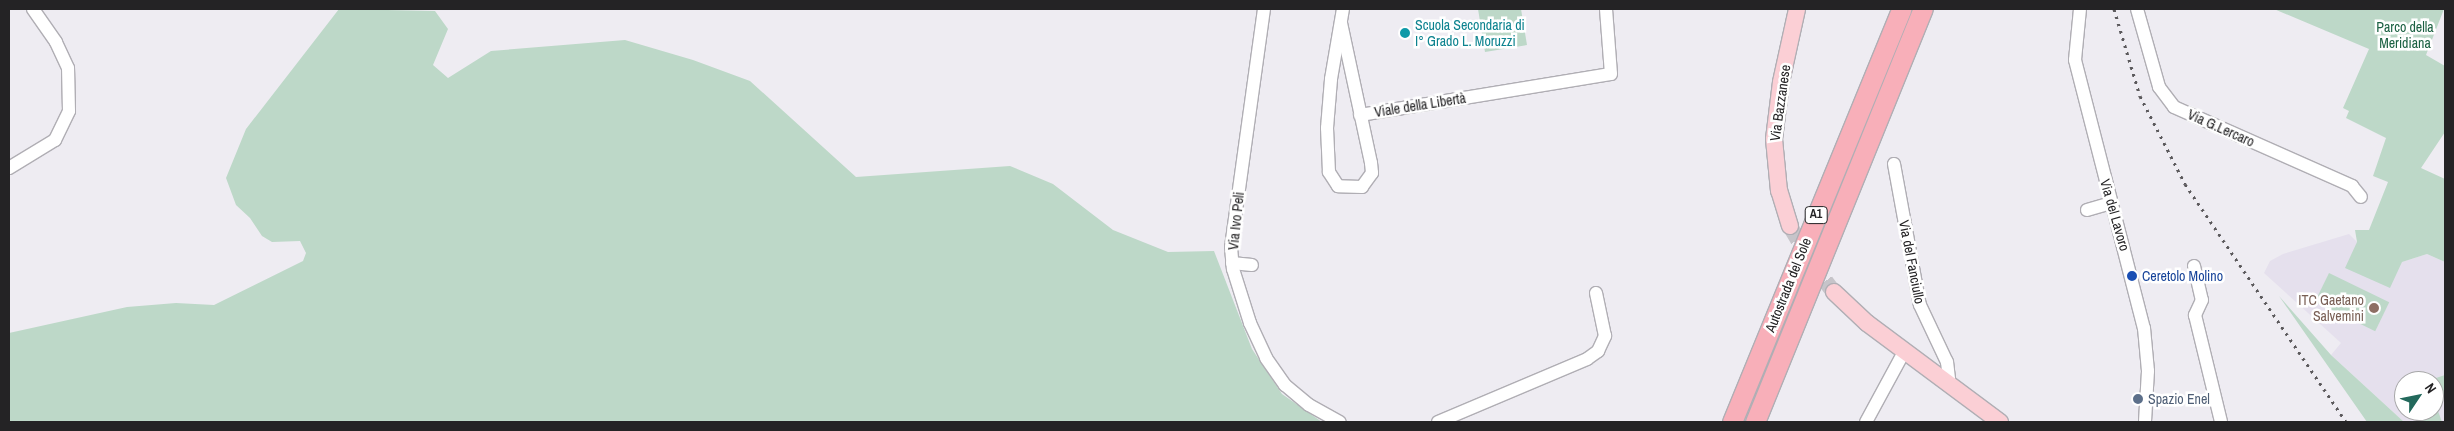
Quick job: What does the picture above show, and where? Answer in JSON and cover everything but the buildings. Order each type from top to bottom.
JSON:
[{"type":"highway","name":"Autostrada del Sole","points":[[1732,422],[1901,9]]},
{"type":"highway","name":"Autostrada del Sole","points":[[1755,422],[1923,9]]},
{"type":"main road","name":"Via Bazzanese","points":[[1790,226],[1779,191],[1774,139],[1781,82],[1796,9]]},
{"type":"main road","points":[[1834,292],[1904,352],[2000,422]]},
{"type":"street","points":[[9,168],[55,140],[69,111],[68,68],[56,42],[33,9]]},
{"type":"street","name":"Via Ivo Peli","points":[[1264,9],[1231,248],[1232,263],[1250,323],[1271,365],[1285,385],[1297,395],[1340,422]]},
{"type":"street","name":"Viale della Libertà","points":[[1343,9],[1327,128],[1328,172],[1338,186],[1362,187],[1372,173],[1360,115],[1611,74],[1606,9]]},
{"type":"street","name":"Via del Lavoro","points":[[2080,9],[2075,60],[2145,336],[2148,371],[2145,422]]},
{"type":"street","name":"Via G.Lercaro","points":[[2137,9],[2159,87],[2174,107],[2352,186],[2361,197]]},
{"type":"street","points":[[1341,23],[1360,115]]},
{"type":"street","name":"Via del Fanciullo","points":[[1894,164],[1920,305],[1947,362],[1950,386]]},
{"type":"street","points":[[2087,210],[2112,203]]},
{"type":"street","points":[[1232,263],[1252,264]]},
{"type":"street","points":[[2194,266],[2202,300],[2196,315],[2221,422]]},
{"type":"street","points":[[1438,422],[1586,359],[1598,351],[1606,336],[1596,293]]},
{"type":"street","points":[[1866,422],[1904,352]]},
{"type":"shaded area","name":"ITC Gaetano Salvemini","points":[[2349,234],[2357,242],[2402,262],[2427,254],[2445,262],[2445,422],[2403,421],[2444,421],[2444,371],[2394,371],[2394,413],[2331,355],[2341,343],[2264,273],[2270,261],[2283,254]]},
{"type":"green space","points":[[339,9],[435,11],[448,29],[433,65],[448,78],[491,51],[625,40],[693,60],[750,81],[856,177],[1010,166],[1053,184],[1113,230],[1168,252],[1214,251],[1252,349],[1282,394],[1322,422],[9,422],[9,333],[127,307],[176,303],[214,305],[303,261],[306,253],[300,241],[272,242],[262,236],[250,218],[236,205],[226,178],[246,129]]},
{"type":"green space","points":[[1478,9],[1521,9],[1527,45],[1485,52]]},
{"type":"green space","name":"Parco della Meridiana","points":[[2274,9],[2444,9],[2426,55],[2445,66],[2445,132],[2421,168],[2445,179],[2445,262],[2427,254],[2402,262],[2390,288],[2345,268],[2357,242],[2355,230],[2369,230],[2388,182],[2373,176],[2386,138],[2346,118],[2349,111],[2343,108],[2369,49]]},
{"type":"green space","points":[[2329,273],[2389,302],[2375,331],[2315,302]]},
{"type":"green space","points":[[2279,296],[2331,355],[2394,413],[2394,421],[2404,422],[2367,422]]},
{"type":"green space","points":[[2444,375],[2445,375],[2444,394]]},
{"type":"green space","points":[[2442,421],[2442,422],[2417,422]]},
{"type":"tunnel","points":[[1790,226],[1811,262],[1834,292]]},
{"type":"railway","points":[[2114,9],[2140,96],[2185,184],[2346,422]]},
{"type":"place","name":"Scuola Secondaria di I° Grado L. Moruzzi","points":[[1405,33]]},
{"type":"place","name":"Ceretolo Molino","points":[[2132,276]]},
{"type":"place","name":"ITC Gaetano Salvemini","points":[[2374,308]]},
{"type":"place","name":"Spazio Enel","points":[[2138,399]]}]
